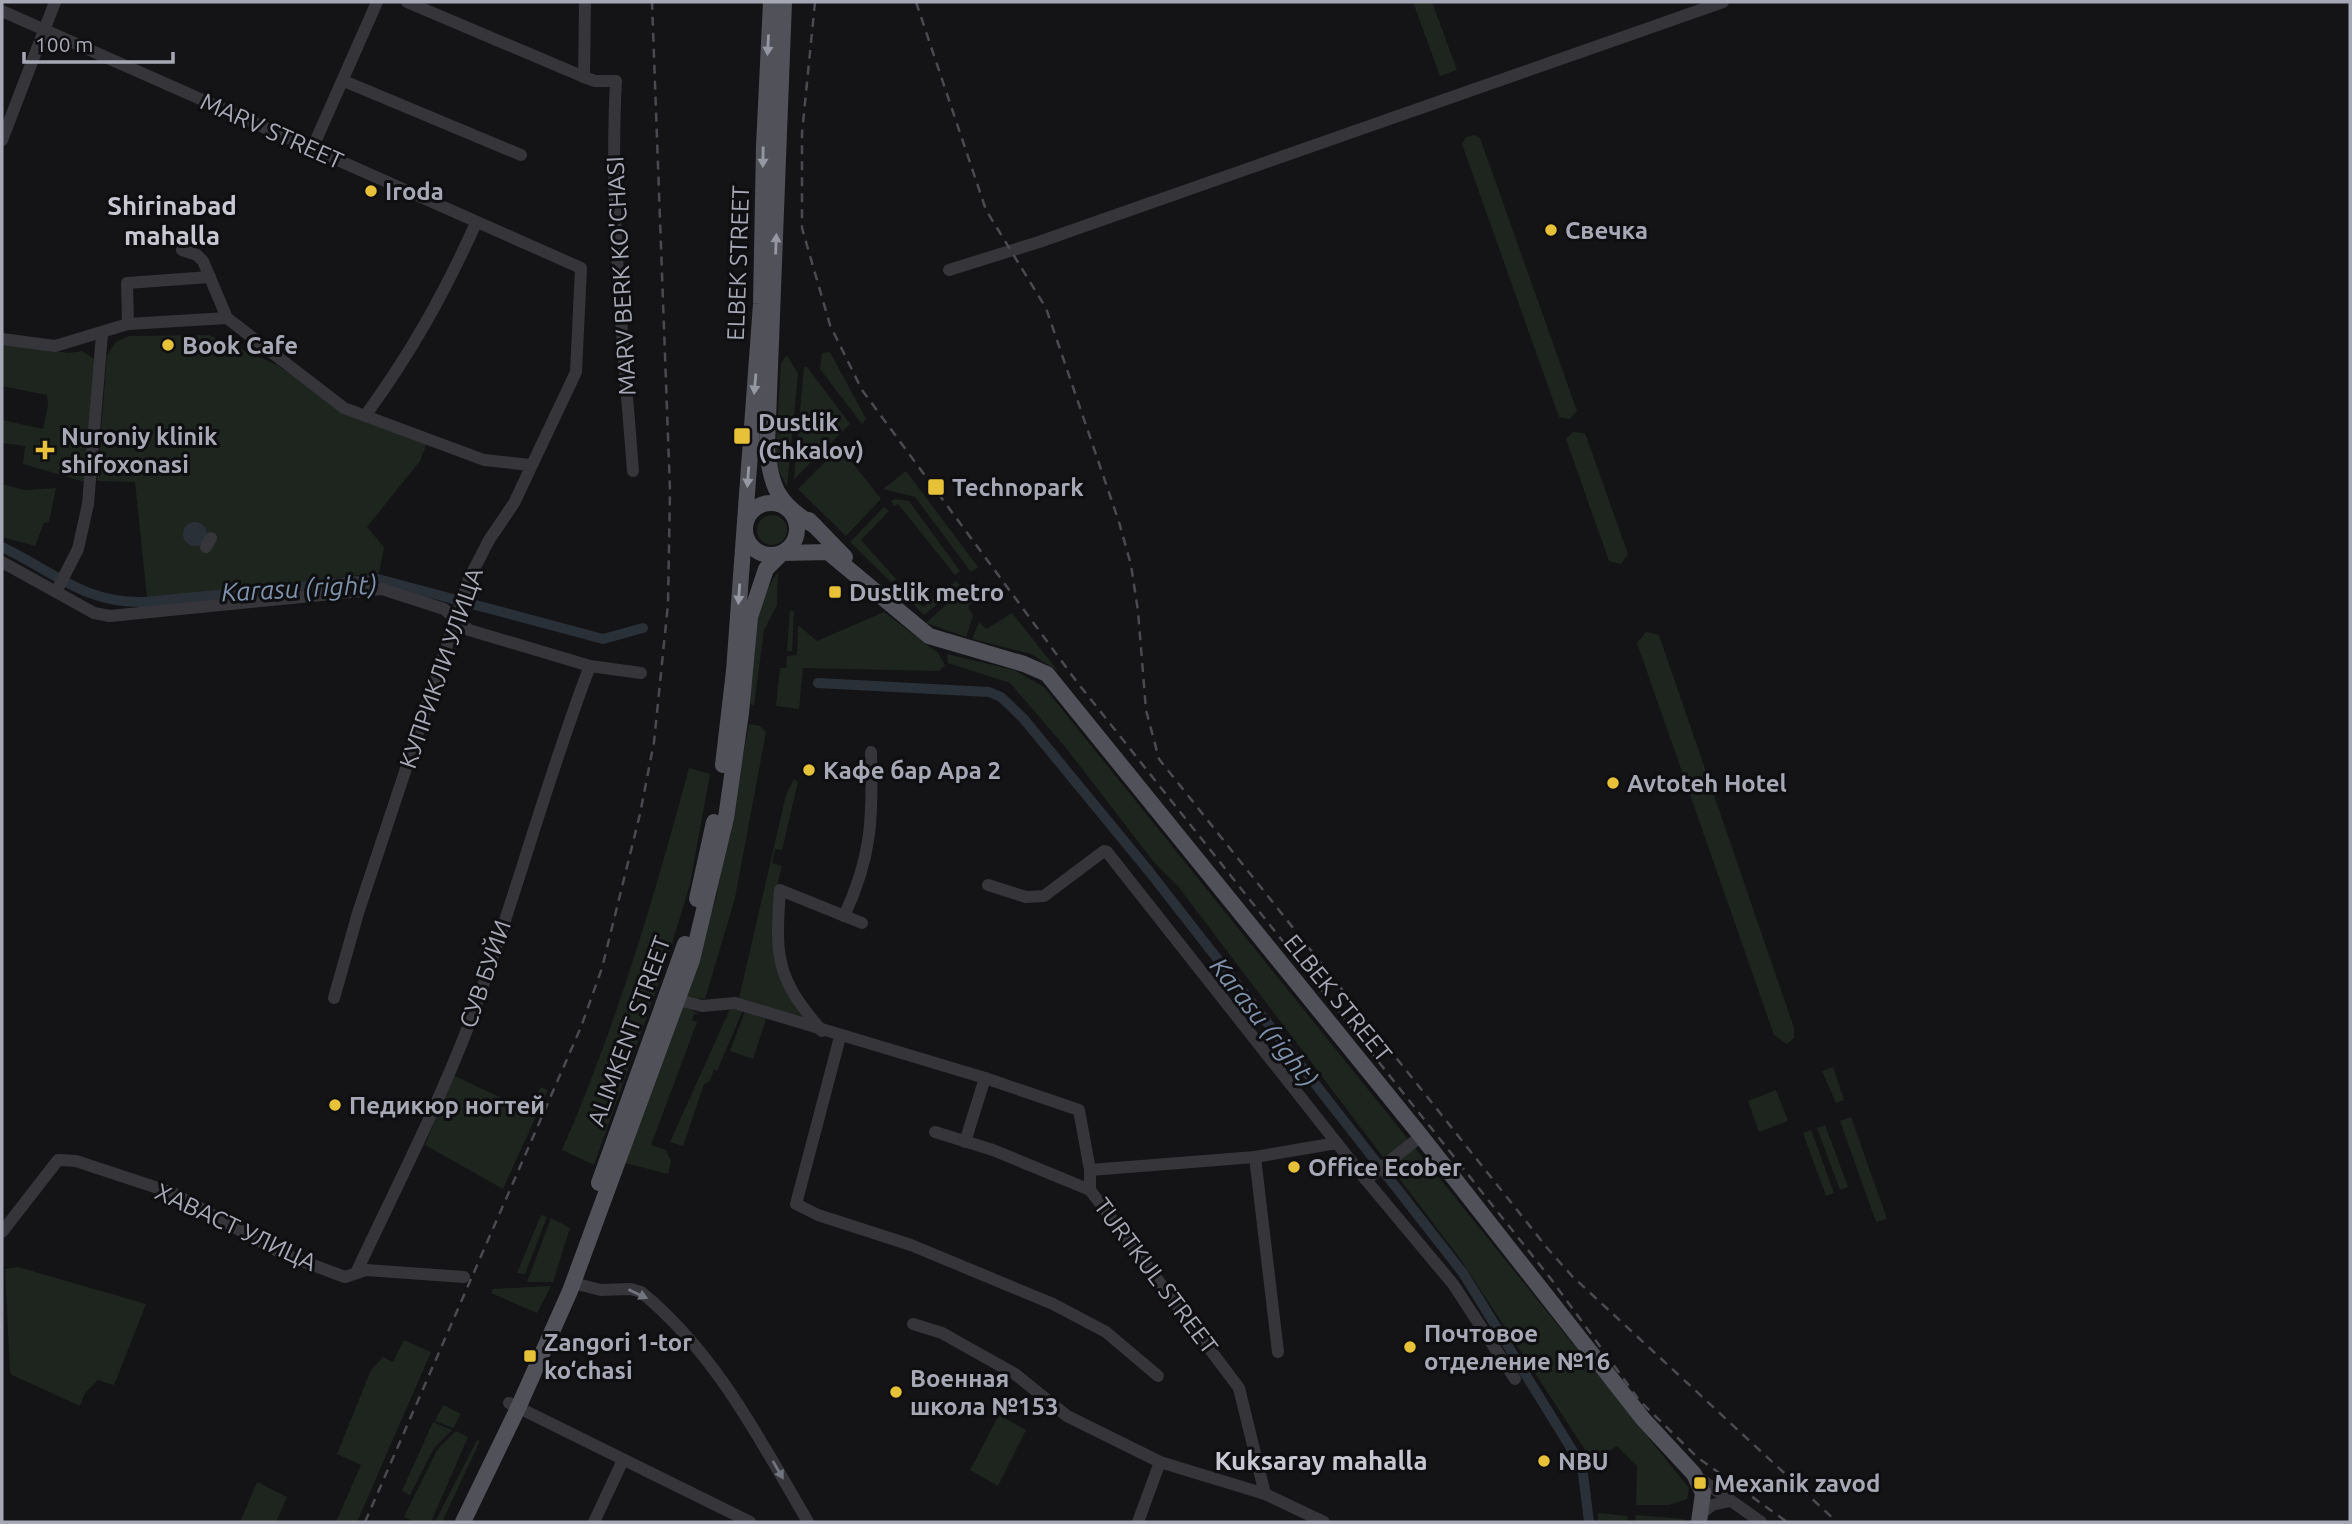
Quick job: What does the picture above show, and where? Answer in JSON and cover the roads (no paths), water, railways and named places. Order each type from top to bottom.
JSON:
[{"type":"main road","name":"ELBEK STREET","points":[[745,526],[761,304],[764,146],[771,2]]},
{"type":"main road","name":"ELBEK STREET","points":[[784,2],[769,465],[776,491],[790,510],[815,526]]},
{"type":"main road","name":"ELBEK STREET","points":[[769,465],[786,494],[886,599]]},
{"type":"main road","points":[[765,503],[778,503],[790,510],[796,521],[797,534],[792,545],[782,553],[766,555],[756,550],[748,541],[745,526],[750,513],[765,503]]},
{"type":"main road","name":"ALIMKENT STREET","points":[[452,1522],[514,1406],[561,1287],[693,917],[723,765],[745,526]]},
{"type":"main road","name":"ELBEK STREET","points":[[782,553],[809,550],[832,554],[937,640],[1024,664],[1047,674],[1421,1136],[1643,1419],[1694,1474],[1703,1493],[1701,1518]]},
{"type":"main road","name":"ALIMKENT STREET","points":[[463,1522],[514,1406],[573,1283],[678,1000],[703,919],[726,818],[753,602],[766,569],[782,553]]},
{"type":"street","points":[[2,140],[55,2]]},
{"type":"street","points":[[312,149],[377,2]]},
{"type":"street","points":[[407,2],[583,77],[585,2]]},
{"type":"street","points":[[948,270],[1039,242],[1723,2]]},
{"type":"street","name":"MARV STREET","points":[[2,11],[581,268]]},
{"type":"street","name":"MARV BERK KO'CHASI","points":[[583,77],[600,82],[616,81],[614,121],[620,276],[633,471]]},
{"type":"street","points":[[344,81],[521,155]]},
{"type":"street","points":[[365,416],[406,360],[445,292],[475,223]]},
{"type":"street","points":[[182,250],[200,256],[227,318],[344,408],[485,460],[530,465]]},
{"type":"street","name":"КУПРИКЛИ УЛИЦА","points":[[334,998],[358,913],[456,615],[489,540],[514,503],[576,372],[581,268]]},
{"type":"street","points":[[128,324],[127,283],[210,276]]},
{"type":"street","points":[[2,339],[55,346],[128,324],[227,318]]},
{"type":"street","points":[[57,590],[78,549],[90,495],[102,334]]},
{"type":"street","points":[[2,562],[94,612],[118,617],[382,589],[444,609],[456,615],[469,630],[590,666],[641,673]]},
{"type":"street","name":"СУВ БУЙИ","points":[[356,1273],[414,1151],[470,1021],[558,748],[590,666]]},
{"type":"street","points":[[844,916],[861,880],[870,843],[871,752]]},
{"type":"street","points":[[988,885],[1037,898],[1050,893],[1104,851],[1107,852],[1366,1180],[1454,1284],[1515,1379]]},
{"type":"street","points":[[822,1032],[798,1002],[779,963],[777,938],[780,890],[862,923]]},
{"type":"street","name":"TURTKUL STREET","points":[[678,1000],[702,1006],[735,1003],[822,1032],[985,1078],[1079,1110],[1090,1170],[1090,1189],[1239,1388],[1265,1494]]},
{"type":"street","points":[[840,1037],[796,1204],[818,1215],[911,1245],[1053,1304],[1106,1332],[1158,1376]]},
{"type":"street","points":[[965,1142],[985,1078]]},
{"type":"street","points":[[936,1132],[1090,1189]]},
{"type":"street","points":[[1366,1180],[1421,1136]]},
{"type":"street","points":[[1090,1170],[1255,1157],[1337,1143]]},
{"type":"street","points":[[1255,1157],[1278,1352]]},
{"type":"street","name":"ХАВАСТ УЛИЦА","points":[[2,1232],[58,1160],[76,1161],[173,1194],[284,1255],[345,1277],[366,1270],[464,1277]]},
{"type":"street","points":[[573,1283],[601,1290],[631,1289],[640,1292],[689,1336],[751,1423],[808,1522]]},
{"type":"street","points":[[913,1324],[942,1333],[1015,1374],[1067,1416],[1160,1462],[1265,1494],[1324,1522]]},
{"type":"street","points":[[514,1406],[750,1522]]},
{"type":"street","points":[[594,1522],[623,1460]]},
{"type":"street","points":[[1138,1522],[1160,1462]]},
{"type":"street","points":[[1694,1474],[1761,1522]]},
{"type":"street","points":[[1701,1518],[1712,1505],[1730,1501]]},
{"type":"waterway","name":"Karasu (right)","points":[[2,547],[86,592],[123,601],[145,602],[378,579],[603,639],[643,628]]},
{"type":"waterway","name":"Karasu (right)","points":[[818,683],[989,692],[1001,697],[1023,718],[1148,870],[1463,1273],[1582,1466],[1589,1522]]},
{"type":"railway","points":[[365,1522],[581,1027],[602,968],[640,814],[654,742],[668,604],[670,491],[652,2]]},
{"type":"railway","points":[[815,2],[802,133],[802,228],[830,325],[862,390],[1077,682],[1551,1279],[1639,1400],[1697,1457],[1787,1522]]},
{"type":"railway","points":[[916,2],[986,210],[1046,308],[1119,522],[1131,565],[1138,611],[1146,710],[1159,759],[1548,1249],[1572,1276],[1837,1522]]},
{"type":"place","name":"Iroda","points":[[371,191]]},
{"type":"place","name":"Свечка","points":[[1551,230]]},
{"type":"place","name":"Book Cafe","points":[[168,345]]},
{"type":"place","name":"Dustlik (Chkalov)","points":[[742,436]]},
{"type":"place","name":"Nuroniy klinik shifoxonasi","points":[[45,450]]},
{"type":"place","name":"Technopark","points":[[936,487]]},
{"type":"place","name":"Dustlik metro","points":[[835,592]]},
{"type":"place","name":"Кафе бар Ара 2","points":[[809,770]]},
{"type":"place","name":"Avtoteh Hotel","points":[[1613,783]]},
{"type":"place","name":"Педикюр ногтей","points":[[335,1105]]},
{"type":"place","name":"Office Ecober","points":[[1294,1167]]},
{"type":"place","name":"Почтовое отделение №16","points":[[1410,1347]]},
{"type":"place","name":"Zangori 1-tor ko‘chasi","points":[[530,1356]]},
{"type":"place","name":"Военная школа №153","points":[[896,1392]]},
{"type":"place","name":"NBU","points":[[1544,1461]]},
{"type":"place","name":"Mexanik zavod","points":[[1700,1483]]},
{"type":"district","name":"Shirinabad mahalla","points":[[172,220]]},
{"type":"district","name":"Kuksaray mahalla","points":[[1321,1460]]}]
